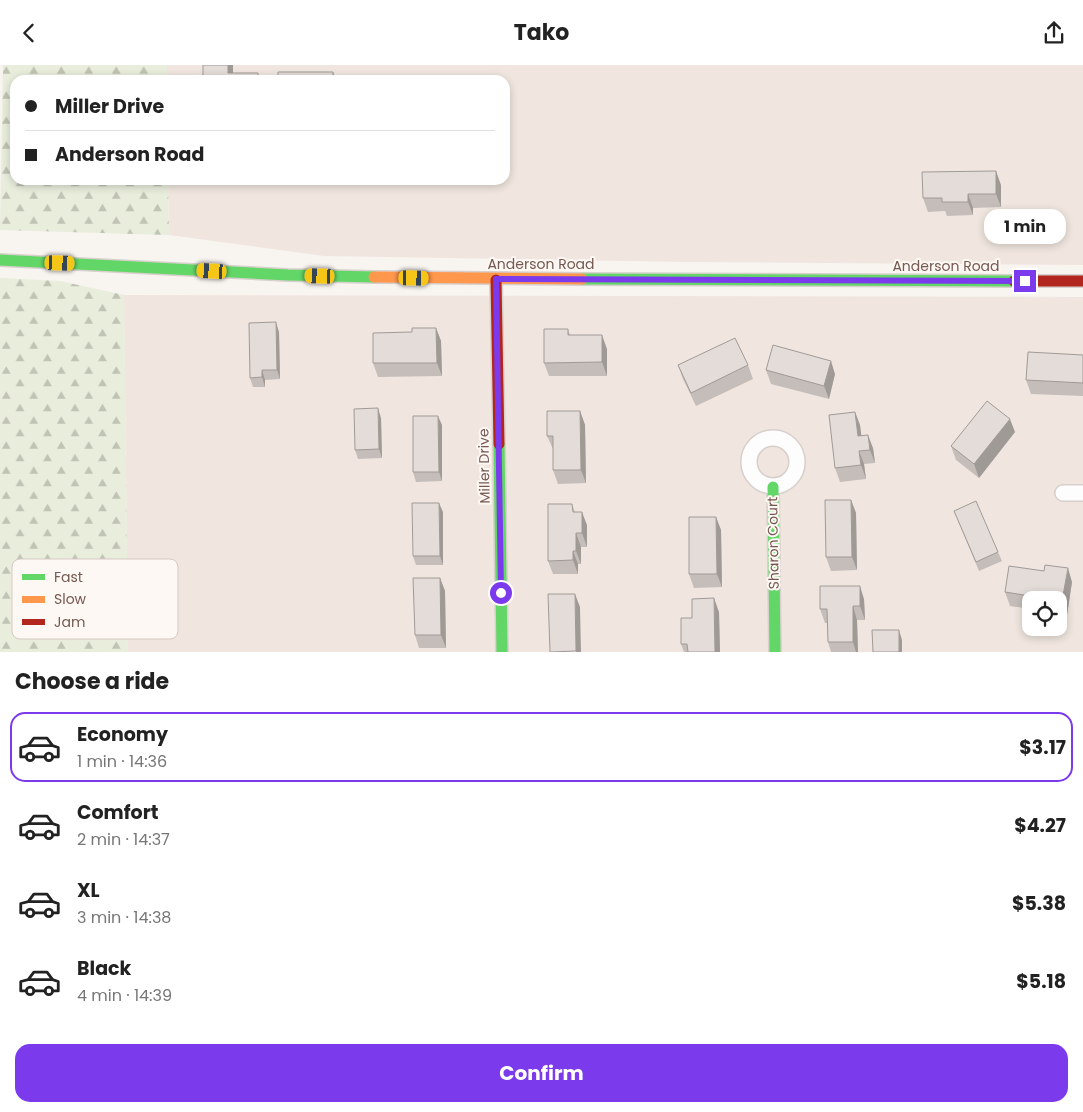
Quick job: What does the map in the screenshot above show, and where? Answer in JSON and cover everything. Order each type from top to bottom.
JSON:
[{"type":"street","name":"Anderson Road","points":[[0,260],[288,275],[496,279],[1083,281]]},
{"type":"street","name":"Miller Drive","points":[[496,279],[502,652]]},
{"type":"street","name":"Sharon Court","points":[[767,438],[777,438],[787,442],[794,449],[797,459],[796,469],[791,479],[783,485],[773,487],[756,481],[748,465],[752,448],[767,438]]},
{"type":"street","name":"Sharon Court","points":[[773,487],[775,652]]},
{"type":"street","points":[[1063,493],[1083,493]]},
{"type":"shaded area","points":[[167,65],[1083,65],[1083,265],[682,262],[324,256],[169,235],[168,185],[510,185],[510,75],[167,75]]},
{"type":"shaded area","points":[[124,295],[1083,297],[1083,652],[128,652],[128,639],[178,639],[178,559],[127,559]]},
{"type":"green space","points":[[3,65],[167,65],[167,75],[10,75],[10,185],[168,185],[169,235],[0,230]]},
{"type":"green space","points":[[0,278],[60,281],[124,295],[127,559],[12,559],[12,639],[128,639],[128,652],[0,652]]},
{"type":"building","points":[[203,65],[228,65],[228,73],[258,73],[258,75],[203,75]]},
{"type":"building","points":[[278,72],[333,72],[333,75],[278,75]]},
{"type":"building","points":[[996,171],[996,194],[968,194],[968,202],[942,202],[942,198],[923,198],[922,172]]},
{"type":"building","points":[[276,322],[277,370],[262,370],[262,377],[250,378],[249,323]]},
{"type":"building","points":[[412,328],[436,328],[437,363],[373,363],[373,333],[412,332]]},
{"type":"building","points":[[544,329],[568,329],[568,335],[602,335],[602,362],[544,363]]},
{"type":"building","points":[[735,338],[748,365],[691,393],[678,365]]},
{"type":"building","points":[[773,345],[831,361],[824,386],[766,370]]},
{"type":"building","points":[[1028,352],[1083,355],[1083,383],[1026,380]]},
{"type":"building","points":[[987,401],[1010,419],[974,464],[951,446]]},
{"type":"building","points":[[378,408],[379,449],[355,450],[354,409]]},
{"type":"building","points":[[547,411],[580,411],[581,470],[553,470],[553,436],[547,436]]},
{"type":"building","points":[[855,412],[858,436],[868,435],[870,450],[859,451],[861,465],[835,468],[829,415]]},
{"type":"building","points":[[413,416],[438,416],[439,472],[413,472]]},
{"type":"building","points":[[825,500],[851,500],[852,557],[826,557]]},
{"type":"building","points":[[976,501],[998,552],[976,562],[954,511]]},
{"type":"building","points":[[412,503],[439,503],[440,556],[413,556]]},
{"type":"building","points":[[548,504],[572,504],[573,512],[582,512],[582,533],[576,533],[576,551],[573,551],[573,560],[548,561]]},
{"type":"building","points":[[689,517],[716,517],[717,574],[689,574]]},
{"type":"building","points":[[1045,565],[1068,568],[1064,591],[1022,591],[1022,595],[1005,592],[1009,566],[1044,571]]},
{"type":"building","points":[[413,578],[440,578],[441,635],[415,635]]},
{"type":"building","points":[[820,586],[860,586],[860,606],[853,606],[853,642],[828,642],[827,609],[820,609]]},
{"type":"building","points":[[548,594],[575,594],[576,651],[550,652]]},
{"type":"building","points":[[714,598],[715,652],[688,652],[687,644],[681,644],[681,618],[692,618],[692,599]]},
{"type":"building","points":[[872,630],[899,630],[899,652],[873,652]]},
{"type":"traffic: fast","points":[[0,260],[288,275],[374,277]]},
{"type":"traffic: fast","points":[[582,279],[1014,281]]},
{"type":"traffic: fast","points":[[499,444],[502,652]]},
{"type":"traffic: fast","points":[[773,487],[775,652]]},
{"type":"traffic: slow","points":[[374,277],[582,279]]},
{"type":"traffic: jam","points":[[496,280],[499,444]]},
{"type":"traffic: jam","points":[[1014,281],[1083,281]]},
{"type":"route","points":[[501,593],[496,279],[1025,281]]}]
